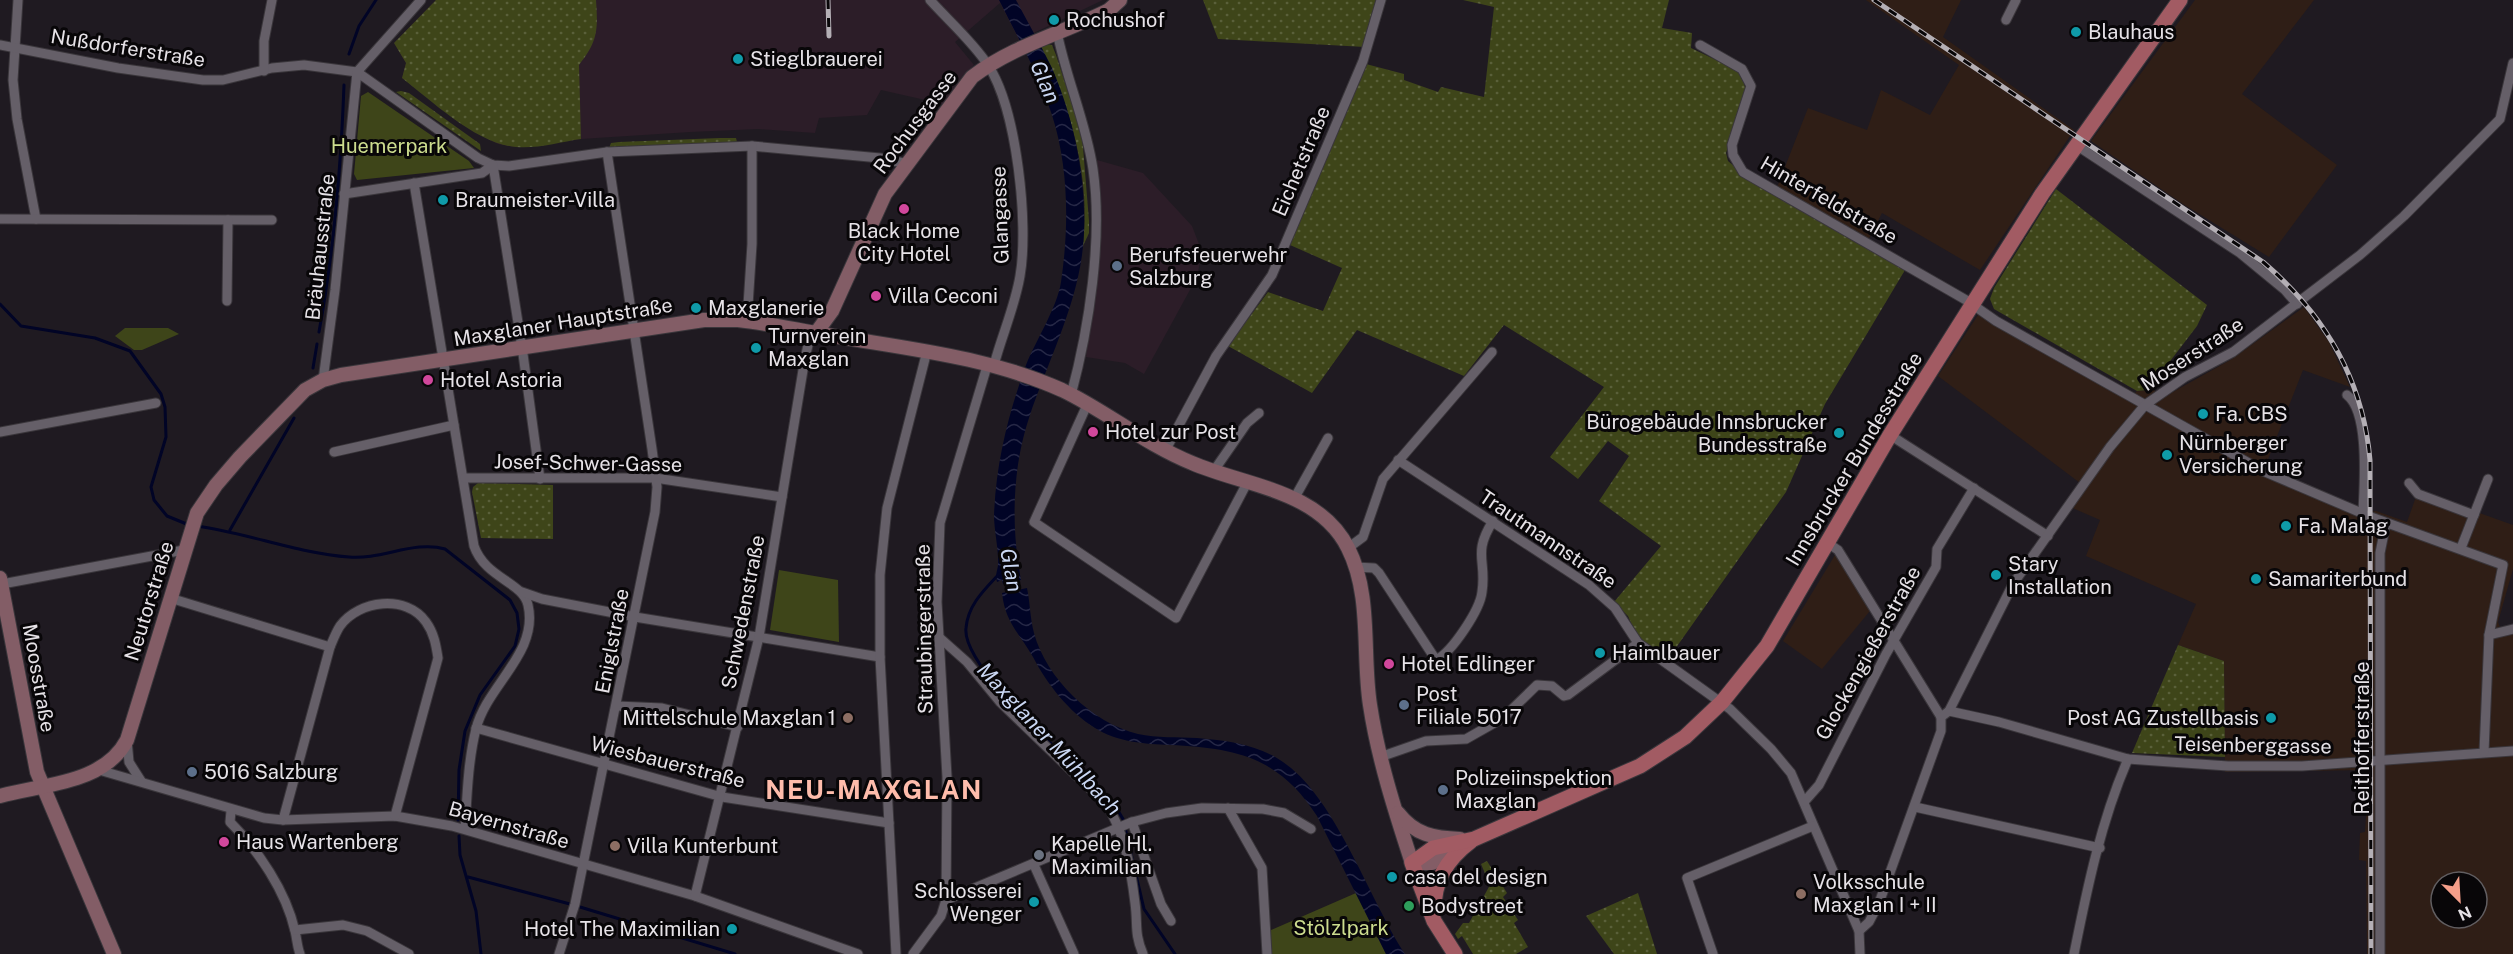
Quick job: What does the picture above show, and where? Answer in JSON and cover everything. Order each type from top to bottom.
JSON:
[{"type":"main road","name":"Innsbrucker Bundesstraße","points":[[1412,863],[1419,855],[1433,848],[1474,839],[1640,766],[1685,737],[1722,702],[1767,646],[1890,435],[2076,145],[2180,0]]},
{"type":"main road","name":"Innsbrucker Bundesstraße","points":[[1434,921],[1433,898],[1436,884],[1450,860],[1474,839]]},
{"type":"main road","points":[[1412,863],[1434,921],[1455,954]]},
{"type":"street","points":[[18,0],[13,80],[17,118],[36,219]]},
{"type":"street","points":[[264,71],[264,41],[272,0]]},
{"type":"street","points":[[421,0],[357,72],[478,158],[493,165],[526,165],[607,152],[752,146],[880,158],[908,164]]},
{"type":"street","name":"Glangasse","points":[[930,0],[988,65],[1005,104],[1014,144],[1023,251],[1020,279],[991,364]]},
{"type":"street","name":"Eichetstraße","points":[[1165,451],[1216,356],[1272,275],[1363,61],[1381,0]]},
{"type":"street","points":[[2006,20],[2016,0]]},
{"type":"street","name":"Rochusgasse","points":[[816,333],[832,311],[878,207],[972,76],[1020,48],[1099,15],[1118,2]]},
{"type":"street","points":[[1057,32],[1081,114],[1095,188],[1094,245],[1087,318],[1071,395]]},
{"type":"street","name":"Nußdorferstraße","points":[[0,45],[118,68],[203,80],[223,80],[264,71],[310,65],[357,72]]},
{"type":"street","name":"Hinterfeldstraße","points":[[1700,45],[1742,69],[1751,86],[1732,145],[1733,155],[1743,171],[2263,471],[2386,523],[2461,548],[2504,566],[2489,635]]},
{"type":"street","name":"Moserstraße","points":[[1859,931],[1869,922],[1879,903],[1915,807],[1945,714],[1988,636],[1996,612],[2013,584],[2110,447],[2145,405],[2184,377],[2233,351],[2360,255],[2404,216],[2491,130],[2503,114],[2513,63]]},
{"type":"street","name":"Bräuhausstraße","points":[[323,380],[357,72]]},
{"type":"street","points":[[2076,145],[2240,253],[2297,304]]},
{"type":"street","points":[[747,321],[752,244],[752,146]]},
{"type":"street","name":"Eniglstraße","points":[[559,954],[575,904],[655,512],[656,478],[607,152]]},
{"type":"street","points":[[344,194],[482,173],[493,165]]},
{"type":"street","points":[[493,165],[540,479]]},
{"type":"street","points":[[414,183],[454,425],[479,559],[487,569],[522,592],[542,599],[635,617],[880,657]]},
{"type":"street","points":[[0,219],[272,220]]},
{"type":"street","points":[[227,301],[228,220]]},
{"type":"street","name":"Maxglaner Hauptstraße","points":[[323,380],[704,320],[747,321],[991,364],[1022,374],[1071,395],[1165,451],[1213,472],[1294,499],[1315,509],[1335,527],[1348,548],[1355,567],[1363,609],[1367,685],[1380,757],[1412,863]]},
{"type":"street","name":"Schwedenstraße","points":[[695,896],[722,797],[759,637],[805,358],[809,341],[816,333]]},
{"type":"street","points":[[896,954],[880,657],[882,536],[927,351]]},
{"type":"street","points":[[1348,548],[1363,537],[1378,488],[1398,460],[1492,352]]},
{"type":"street","name":"Straubingerstraße","points":[[946,900],[947,777],[937,572],[940,523],[991,364]]},
{"type":"street","name":"Neutorstraße","points":[[0,796],[99,770],[120,753],[127,740],[192,525],[216,485],[242,455],[305,390],[323,380]]},
{"type":"street","points":[[2347,395],[2354,400],[2362,435],[2363,513]]},
{"type":"street","points":[[0,432],[156,403]]},
{"type":"street","points":[[1087,405],[1034,522],[1176,618],[1247,483]]},
{"type":"street","points":[[1213,472],[1247,423],[1260,412]]},
{"type":"street","points":[[334,452],[454,425]]},
{"type":"street","points":[[1890,435],[2048,536]]},
{"type":"street","points":[[1294,499],[1328,438]]},
{"type":"street","name":"Trautmannstraße","points":[[1398,460],[1589,585],[1615,608],[1638,643],[1722,702],[1771,749],[1791,773],[1859,931]]},
{"type":"street","name":"Josef-Schwer-Gasse","points":[[465,478],[656,478],[782,497]]},
{"type":"street","points":[[2461,548],[2488,479]]},
{"type":"street","points":[[2409,483],[2418,494],[2474,515]]},
{"type":"street","name":"Glockengießerstraße","points":[[1804,802],[1818,785],[1894,639],[1936,567],[1937,549],[1974,488]]},
{"type":"street","points":[[1355,567],[1374,568],[1379,573],[1436,660],[1452,646],[1479,603],[1483,585],[1481,544],[1493,521]]},
{"type":"street","name":"Reithofferstraße","points":[[2380,954],[2380,554],[2386,523]]},
{"type":"street","points":[[1826,542],[1838,550],[1894,639],[1933,708],[1945,714]]},
{"type":"street","points":[[1,581],[184,550]]},
{"type":"street","name":"Moosstraße","points":[[1,581],[37,772],[114,954]]},
{"type":"street","points":[[464,829],[468,778],[476,728],[496,687],[525,645],[529,607],[522,592]]},
{"type":"street","points":[[170,598],[330,647]]},
{"type":"street","points":[[284,820],[330,647],[340,626],[349,617],[364,607],[380,604],[397,604],[413,610],[425,620],[433,635],[438,658],[395,816]]},
{"type":"street","points":[[2484,752],[2489,635],[2513,629]]},
{"type":"street","points":[[940,638],[967,662],[1000,702],[1125,825],[1171,921]]},
{"type":"street","points":[[1380,757],[1426,741],[1466,739],[1503,718],[1537,686],[1552,686],[1564,696],[1568,695],[1638,643]]},
{"type":"street","points":[[617,706],[662,708],[738,727]]},
{"type":"street","name":"Teisenberggasse","points":[[1945,714],[1999,722],[2128,759],[2262,767],[2513,751]]},
{"type":"street","name":"Wiesbauerstraße","points":[[476,728],[722,797],[889,823]]},
{"type":"street","points":[[127,740],[129,762],[141,780]]},
{"type":"street","points":[[2074,954],[2114,793],[2128,759]]},
{"type":"street","name":"Bayernstraße","points":[[99,770],[141,780],[231,811],[284,820],[395,816],[452,826],[695,896],[858,954]]},
{"type":"street","points":[[1915,807],[2100,848]]},
{"type":"street","points":[[1228,808],[1262,868],[1267,954]]},
{"type":"street","points":[[913,954],[941,916],[946,900],[1035,865],[1125,825],[1193,809],[1228,808],[1274,810],[1311,829]]},
{"type":"street","points":[[231,811],[230,822],[258,852],[274,881],[295,930],[297,951]]},
{"type":"street","points":[[1396,811],[1404,821],[1424,835],[1474,839]]},
{"type":"street","points":[[1125,825],[1136,904],[1136,937],[1143,954]]},
{"type":"street","points":[[1713,954],[1687,878],[1813,826]]},
{"type":"street","points":[[1412,863],[1432,863],[1460,849]]},
{"type":"street","points":[[1035,865],[1074,954]]},
{"type":"street","points":[[295,930],[343,925],[368,931],[409,954]]},
{"type":"street","points":[[1859,931],[1860,954]]},
{"type":"shaded area","points":[[436,0],[1103,0],[1019,40],[1000,3],[955,42],[974,65],[943,104],[881,90],[867,115],[819,118],[815,133],[758,129],[690,132],[581,139],[515,147],[498,144],[478,134],[402,78],[406,63],[394,43]]},
{"type":"shaded area","points":[[1866,0],[1961,0],[1943,37],[2074,130],[1980,270],[1882,213],[1867,242],[1774,195],[1808,108],[1867,130],[1881,90],[1930,115],[1959,65]]},
{"type":"shaded area","points":[[2195,0],[2314,0],[2242,94],[2337,165],[2269,257],[2183,204],[2091,141]]},
{"type":"shaded area","points":[[1097,160],[1143,173],[1192,226],[1202,252],[1197,277],[1144,374],[1125,363],[1086,357],[1097,263],[1100,196]]},
{"type":"shaded area","points":[[2304,307],[2329,342],[2350,387],[2303,370],[2263,472],[2363,513],[2376,511],[2407,522],[2418,491],[2513,525],[2513,569],[2498,622],[2500,627],[2513,626],[2513,954],[2367,954],[2366,861],[2359,860],[2360,833],[2365,832],[2369,770],[2225,772],[2224,661],[2178,645],[2196,604],[2086,556],[2100,520],[2068,506],[2084,486],[1938,376],[1980,312],[2131,397],[2137,391],[2154,390],[2164,397],[2232,359]]},
{"type":"shaded area","points":[[1838,550],[1874,606],[1822,669],[1783,641]]},
{"type":"green space","points":[[436,0],[596,0],[595,35],[590,49],[579,65],[581,139],[532,147],[501,144],[471,130],[441,110],[402,78],[406,63],[394,43]]},
{"type":"green space","points":[[1203,0],[1377,0],[1365,47],[1218,39]]},
{"type":"green space","points":[[1463,0],[1669,0],[1662,28],[1692,33],[1691,48],[1741,72],[1746,91],[1726,153],[1728,161],[1742,173],[1908,265],[1825,404],[1786,492],[1668,659],[1644,642],[1635,632],[1628,616],[1614,602],[1661,546],[1599,501],[1629,456],[1608,441],[1578,479],[1550,457],[1604,387],[1504,325],[1464,376],[1357,330],[1312,393],[1228,346],[1268,292],[1323,311],[1342,268],[1290,245],[1366,64],[1404,74],[1404,80],[1438,92],[1441,87],[1484,97],[1494,7]]},
{"type":"green space","points":[[1052,45],[1056,55],[1082,135],[1089,221],[1089,233],[1083,246],[1085,220],[1081,169],[1061,93],[1040,46]]},
{"type":"green space","name":"Huemerpark","points":[[368,92],[469,161],[474,168],[357,180],[354,174],[361,96]]},
{"type":"green space","points":[[396,92],[409,93],[480,144],[481,151]]},
{"type":"green space","points":[[736,138],[737,142],[609,148],[611,143],[619,142]]},
{"type":"green space","points":[[2056,189],[2207,305],[2197,326],[2148,390],[2137,391],[1994,309],[1990,299],[1994,288]]},
{"type":"green space","points":[[125,328],[168,328],[179,334],[142,350],[134,350],[115,336]]},
{"type":"green space","points":[[478,483],[553,485],[553,539],[481,538],[472,492],[473,487]]},
{"type":"green space","points":[[779,570],[838,580],[839,642],[770,630]]},
{"type":"green space","points":[[2178,645],[2224,661],[2225,757],[2132,753]]},
{"type":"green space","points":[[1487,861],[1507,893],[1503,897],[1518,920],[1514,923],[1528,947],[1516,954],[1473,954],[1462,936],[1458,939],[1455,934],[1463,923],[1469,923],[1490,885],[1481,864]]},
{"type":"green space","name":"Stölzlpark","points":[[1356,893],[1386,954],[1270,954],[1269,931]]},
{"type":"green space","points":[[1638,893],[1657,954],[1614,954],[1586,916]]},
{"type":"water","name":"Glan","points":[[999,0],[1016,0],[1060,87],[1077,148],[1084,211],[1082,256],[1071,303],[1029,418],[1019,458],[1015,519],[1021,580],[1003,584],[1002,580],[997,582],[996,579],[998,559],[994,515],[1000,458],[1008,421],[1026,365],[1059,292],[1064,261],[1066,198],[1058,135],[1047,100]]},
{"type":"water","points":[[1027,588],[1034,633],[1049,666],[1073,696],[1104,720],[1138,734],[1197,738],[1247,746],[1269,754],[1291,768],[1308,785],[1339,830],[1405,954],[1386,954],[1317,816],[1287,780],[1271,768],[1235,753],[1215,749],[1141,743],[1122,739],[1104,733],[1076,714],[1045,677],[1006,612],[1002,593]]},
{"type":"waterway","points":[[349,54],[359,26],[376,0]]},
{"type":"waterway","points":[[319,332],[336,209],[344,85]]},
{"type":"waterway","points":[[0,304],[21,326],[95,338],[130,351],[161,394],[165,407],[166,437],[151,487],[154,500],[167,516],[189,525]]},
{"type":"waterway","points":[[313,368],[317,344]]},
{"type":"waterway","points":[[230,530],[294,418]]},
{"type":"waterway","points":[[196,526],[310,551],[349,557],[373,556],[410,548],[445,549],[510,600],[517,613],[519,629],[515,646],[480,695],[465,731],[459,770],[458,820]]},
{"type":"waterway","name":"Maxglaner Mühlbach","points":[[999,574],[978,598],[970,612],[966,628],[970,646],[983,669],[1028,721],[1117,809],[1123,819],[1144,909],[1175,954]]},
{"type":"waterway","points":[[459,836],[460,855],[476,911],[481,954]]},
{"type":"waterway","points":[[468,877],[570,904]]},
{"type":"waterway","points":[[580,907],[735,954]]},
{"type":"railway","points":[[828,0],[829,36]]},
{"type":"railway","points":[[1874,0],[2263,262],[2304,303],[2337,350],[2359,402],[2370,460],[2371,954]]},
{"type":"place","name":"Rochushof","points":[[1054,20]]},
{"type":"place","name":"Blauhaus","points":[[2076,32]]},
{"type":"place","name":"Stieglbrauerei","points":[[738,59]]},
{"type":"place","name":"Braumeister-Villa","points":[[443,200]]},
{"type":"place","name":"Black Home City Hotel","points":[[904,209]]},
{"type":"place","name":"Berufsfeuerwehr Salzburg","points":[[1117,266]]},
{"type":"place","name":"Villa Ceconi","points":[[876,296]]},
{"type":"place","name":"Maxglanerie","points":[[696,308]]},
{"type":"place","name":"Turnverein Maxglan","points":[[756,348]]},
{"type":"place","name":"Hotel Astoria","points":[[428,380]]},
{"type":"place","name":"Fa. CBS","points":[[2203,414]]},
{"type":"place","name":"Hotel zur Post","points":[[1093,432]]},
{"type":"place","name":"Bürogebäude Innsbrucker Bundesstraße","points":[[1839,433]]},
{"type":"place","name":"Nürnberger Versicherung","points":[[2167,455]]},
{"type":"place","name":"Fa. Malag","points":[[2286,526]]},
{"type":"place","name":"Stary Installation","points":[[1996,575]]},
{"type":"place","name":"Samariterbund","points":[[2256,579]]},
{"type":"place","name":"Haimlbauer","points":[[1600,653]]},
{"type":"place","name":"Hotel Edlinger","points":[[1389,664]]},
{"type":"place","name":"Post Filiale 5017","points":[[1404,705]]},
{"type":"place","name":"Mittelschule Maxglan 1","points":[[848,718]]},
{"type":"place","name":"Post AG Zustellbasis","points":[[2271,718]]},
{"type":"place","name":"5016 Salzburg","points":[[192,772]]},
{"type":"place","name":"Polizeiinspektion Maxglan","points":[[1443,790]]},
{"type":"place","name":"Haus Wartenberg","points":[[224,842]]},
{"type":"place","name":"Villa Kunterbunt","points":[[615,846]]},
{"type":"place","name":"Kapelle Hl. Maximilian","points":[[1039,855]]},
{"type":"place","name":"casa del design","points":[[1392,877]]},
{"type":"place","name":"Volksschule Maxglan I + II","points":[[1801,894]]},
{"type":"place","name":"Schlosserei Wenger","points":[[1034,902]]},
{"type":"place","name":"Bodystreet","points":[[1409,906]]},
{"type":"place","name":"Hotel The Maximilian","points":[[732,929]]},
{"type":"district","name":"NEU-MAXGLAN","points":[[874,790]]}]
